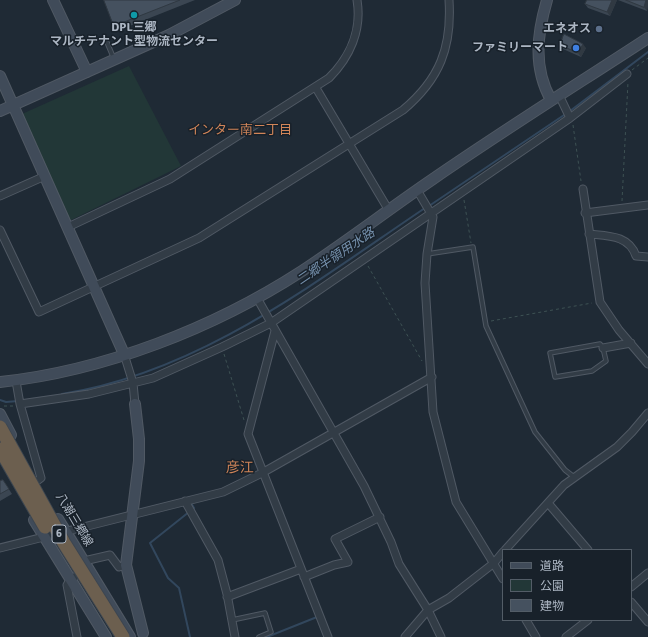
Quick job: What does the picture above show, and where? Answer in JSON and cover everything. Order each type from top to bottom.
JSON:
[{"type":"highway","name":"6","points":[[0,427],[64,543],[123,637]]},
{"type":"highway","name":"6","points":[[0,449],[76,580],[113,637]]},
{"type":"street","points":[[53,0],[87,72]]},
{"type":"street","points":[[0,111],[169,35],[233,0]]},
{"type":"street","points":[[68,227],[170,179],[316,88],[338,69],[347,56],[353,43],[358,22],[357,0]]},
{"type":"street","points":[[0,230],[39,312],[199,238],[403,110],[427,88],[441,64],[447,42],[450,21],[449,0]]},
{"type":"street","points":[[546,0],[540,32],[538,62],[541,82],[558,100],[570,118]]},
{"type":"street","points":[[0,382],[17,385],[124,354],[184,333],[259,302],[388,209],[419,193],[648,38]]},
{"type":"street","points":[[20,404],[89,394],[153,378],[271,323],[570,118],[627,74]]},
{"type":"street","points":[[0,76],[14,104],[44,176],[124,354],[133,383],[140,450],[126,565],[143,635]]},
{"type":"street","points":[[316,88],[388,209]]},
{"type":"street","points":[[0,196],[44,176]]},
{"type":"street","points":[[582,189],[600,302],[619,330],[648,364]]},
{"type":"street","points":[[419,193],[432,213],[433,223],[427,254],[425,293],[432,377],[433,412],[456,502],[502,577]]},
{"type":"street","points":[[585,213],[648,206]]},
{"type":"street","points":[[588,234],[617,237],[624,240],[632,248],[636,256],[648,257]]},
{"type":"street","points":[[259,302],[380,517],[399,564],[428,610],[441,637]]},
{"type":"street","points":[[275,331],[248,434],[262,474],[328,637]]},
{"type":"street","points":[[603,348],[631,343]]},
{"type":"street","points":[[0,548],[223,492],[262,474],[432,377]]},
{"type":"street","points":[[17,385],[20,404],[41,478],[36,480],[28,477],[18,483],[18,492]]},
{"type":"street","points":[[506,549],[556,494],[574,477],[616,447],[632,432],[648,413]]},
{"type":"street","name":"八潮三郷線","points":[[0,414],[65,532],[130,637]]},
{"type":"street","points":[[0,460],[44,537],[106,637]]},
{"type":"street","points":[[185,501],[218,560],[235,637]]},
{"type":"street","points":[[548,503],[587,549]]},
{"type":"street","points":[[304,577],[348,562],[335,539],[380,517]]},
{"type":"street","points":[[405,637],[428,610],[449,598],[494,563],[502,553]]},
{"type":"street","points":[[77,637],[67,592],[67,585],[70,580],[85,570],[85,563],[110,555],[119,567],[126,565]]},
{"type":"street","points":[[227,597],[301,569]]},
{"type":"street","points":[[632,586],[648,573]]},
{"type":"street","points":[[632,603],[648,622]]},
{"type":"street","points":[[527,621],[536,637]]},
{"type":"street","points":[[566,637],[587,621]]},
{"type":"lane","points":[[106,40],[114,60]]},
{"type":"lane","points":[[427,254],[472,247],[485,322],[535,432],[556,460],[574,477]]},
{"type":"lane","points":[[600,344],[603,348],[606,361],[592,371],[554,378],[550,353],[600,344]]},
{"type":"lane","points":[[232,620],[265,614],[272,632],[259,637]]},
{"type":"path","points":[[622,209],[627,74],[648,58]]},
{"type":"path","points":[[570,118],[572,120],[582,189]]},
{"type":"path","points":[[462,191],[472,247]]},
{"type":"path","points":[[365,260],[424,363]]},
{"type":"path","points":[[485,322],[600,302]]},
{"type":"path","points":[[222,347],[244,420]]},
{"type":"path","points":[[0,406],[20,404]]},
{"type":"green space","points":[[129,66],[181,166],[69,221],[22,114]]},
{"type":"building","name":"DPL三郷 マルチテナント型物流センター","points":[[104,0],[180,0],[114,26]]},
{"type":"building","points":[[587,0],[612,0],[607,12],[585,4]]},
{"type":"building","points":[[626,0],[646,0],[644,7]]},
{"type":"building","points":[[564,34],[583,44],[578,53],[560,45]]},
{"type":"building","points":[[3,480],[9,489],[0,494],[0,481]]},
{"type":"waterway","name":"二郷半領用水路","points":[[429,206],[570,111],[648,52]]},
{"type":"waterway","name":"二郷半領用水路","points":[[62,394],[113,383],[161,366],[208,346],[297,294],[425,208]]},
{"type":"waterway","name":"二郷半領用水路","points":[[0,400],[6,402],[18,401]]},
{"type":"waterway","points":[[190,637],[179,588],[168,578],[150,543],[194,508],[191,503]]},
{"type":"waterway","points":[[267,637],[317,617]]},
{"type":"place","name":"DPL三郷 マルチテナント型物流センター","points":[[134,15]]},
{"type":"place","name":"エネオス","points":[[599,29]]},
{"type":"place","name":"ファミリーマート","points":[[576,48]]},
{"type":"district","name":"インター南二丁目","points":[[240,131]]},
{"type":"district","name":"彦江","points":[[240,468]]}]
